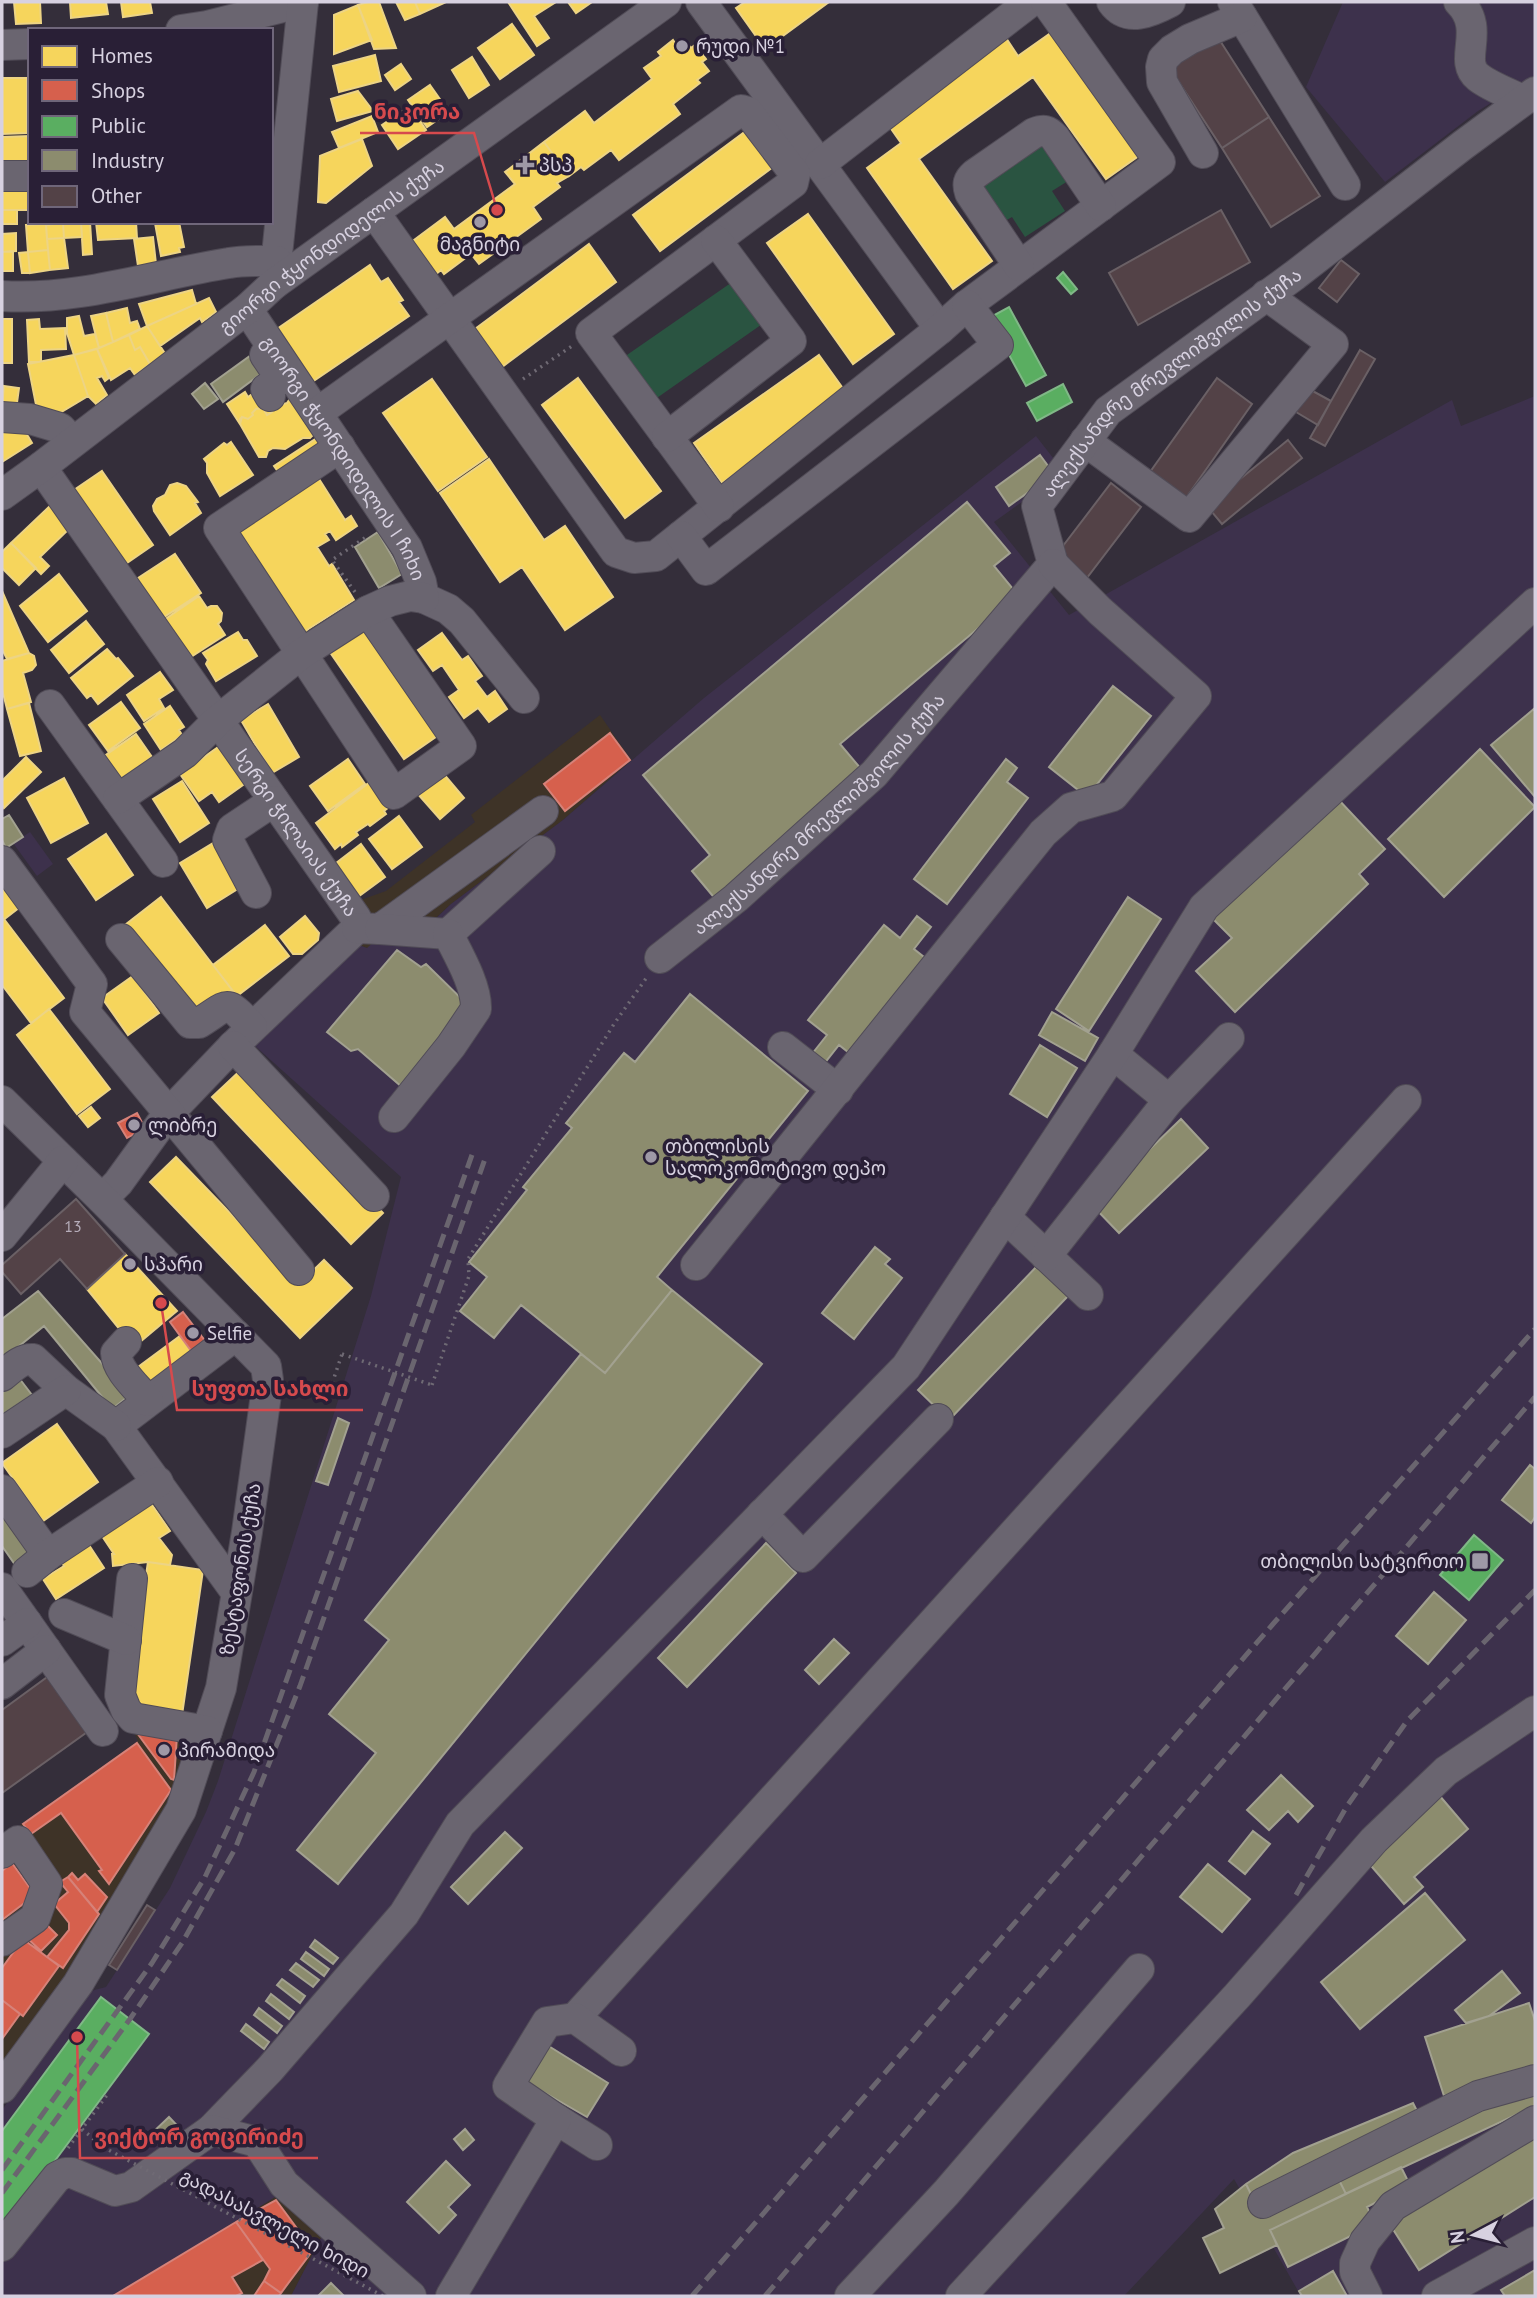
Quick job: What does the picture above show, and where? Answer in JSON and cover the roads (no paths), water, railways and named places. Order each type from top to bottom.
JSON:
[{"type":"street","points":[[2,296],[27,298],[95,289],[232,262],[276,272],[280,146],[303,2],[194,28]]},
{"type":"street","name":"გიორგი ჭყონდიდელის ქუჩა","points":[[2,495],[247,309],[276,272],[374,212],[666,2]]},
{"type":"street","points":[[701,2],[940,329]]},
{"type":"street","points":[[820,164],[1030,2]]},
{"type":"street","points":[[374,212],[616,552],[634,558],[656,556],[967,305],[1160,162],[1046,2]]},
{"type":"street","points":[[1112,2],[1125,14],[1137,14],[1155,10],[1170,2]]},
{"type":"street","points":[[1459,2],[1471,15],[1473,28],[1469,62],[1477,77],[1529,96]]},
{"type":"street","points":[[1203,153],[1162,82],[1161,67],[1163,59],[1172,50],[1237,9],[1345,186]]},
{"type":"street","points":[[2,45],[28,44]]},
{"type":"street","name":"ალექსანდრე მრევლიშვილის ქუჩა","points":[[660,958],[736,898],[874,774],[1052,564],[1037,506],[1108,411],[1529,96]]},
{"type":"street","points":[[317,414],[741,110],[748,112],[795,174],[793,183],[591,333],[719,507]]},
{"type":"street","points":[[1019,266],[970,193],[967,185],[975,174],[1034,133],[1043,130],[1050,132],[1055,138],[1101,206]]},
{"type":"street","points":[[2,176],[28,176]]},
{"type":"street","points":[[667,437],[791,341],[716,240]]},
{"type":"street","points":[[1085,441],[1189,517],[1333,345],[1266,295]]},
{"type":"street","points":[[681,537],[706,570],[998,345],[967,305]]},
{"type":"street","name":"გიორგი ჭყონდიდელის I ჩიხი","points":[[247,309],[407,548],[421,582],[424,598],[448,609],[463,621],[524,698]]},
{"type":"street","points":[[270,343],[261,348],[281,379],[266,389],[270,396]]},
{"type":"street","points":[[2,417],[30,419],[61,428],[72,442]]},
{"type":"street","points":[[340,447],[219,528],[394,794],[461,746],[368,611]]},
{"type":"street","name":"სერგი ჭილაიას ქუჩა","points":[[41,467],[356,918],[369,929],[243,1036],[168,1114],[118,1183],[102,1199]]},
{"type":"street","points":[[696,1265],[1043,833],[1071,808],[1113,796],[1196,695],[1100,611],[1052,564]]},
{"type":"street","points":[[118,799],[185,753],[217,721],[301,654],[368,611],[410,596],[424,598]]},
{"type":"street","points":[[2,2246],[57,2177],[72,2173],[115,2191],[131,2187],[211,2130],[270,2069],[404,1914],[460,1824],[906,1367],[1113,1054],[1204,907],[1535,603]]},
{"type":"street","points":[[50,705],[163,862]]},
{"type":"street","points":[[256,893],[228,840],[228,834],[274,801]]},
{"type":"street","points":[[369,929],[543,811]]},
{"type":"street","points":[[369,929],[448,934],[540,852]]},
{"type":"street","points":[[2,861],[92,984],[85,1012],[299,1270]]},
{"type":"street","points":[[394,1117],[451,1046],[476,1009],[466,971],[448,934]]},
{"type":"street","points":[[121,939],[190,1023],[199,1023],[218,1009],[227,1006],[234,1008],[243,1036],[374,1196]]},
{"type":"street","points":[[1046,1256],[1168,1100],[1228,1038]]},
{"type":"street","points":[[783,1047],[838,1090]]},
{"type":"street","points":[[1113,1054],[1168,1100]]},
{"type":"street","points":[[597,2144],[508,2086],[547,2022],[575,2018],[1406,1100]]},
{"type":"street","points":[[2,1101],[236,1335],[116,1426]]},
{"type":"street","points":[[2,1236],[63,1161]]},
{"type":"street","points":[[1005,1217],[1088,1295]]},
{"type":"street","name":"ზესტაფონის ქუჩა","points":[[2,2088],[78,1984],[181,1810],[221,1688],[268,1380],[266,1366],[236,1335]]},
{"type":"street","points":[[126,1342],[116,1353],[116,1360],[148,1401]]},
{"type":"street","points":[[2,1376],[28,1358],[33,1359],[66,1390],[116,1426],[236,1592]]},
{"type":"street","points":[[2,1433],[66,1390]]},
{"type":"street","points":[[762,1514],[803,1557],[938,1419]]},
{"type":"street","points":[[2,1490],[38,1563],[158,1482]]},
{"type":"street","points":[[132,1579],[120,1695],[126,1710],[133,1718],[207,1731]]},
{"type":"street","points":[[2,1588],[103,1731]]},
{"type":"street","points":[[64,1614],[126,1640]]},
{"type":"street","points":[[2,1641],[27,1623]]},
{"type":"street","points":[[2,1684],[46,1650]]},
{"type":"street","points":[[961,2296],[1237,1996],[1374,1840],[1446,1771],[1535,1711]]},
{"type":"street","points":[[2,1941],[35,1918],[47,1884],[18,1841],[3,1848]]},
{"type":"street","points":[[850,2296],[946,2193],[1139,1969]]},
{"type":"street","points":[[575,2018],[621,2051]]},
{"type":"street","points":[[1263,2203],[1478,2096],[1535,2080]]},
{"type":"street","points":[[451,2296],[556,2119]]},
{"type":"street","points":[[1367,2296],[1355,2272],[1355,2263],[1365,2241],[1392,2206],[1535,2121]]},
{"type":"street","points":[[211,2130],[257,2142],[284,2184],[411,2296]]},
{"type":"street","points":[[1437,2296],[1535,2242]]},
{"type":"railway","points":[[2,2170],[152,1963],[205,1877],[254,1772],[473,1152]]},
{"type":"railway","points":[[2,2193],[130,2019],[182,1943],[235,1849],[300,1686],[486,1156]]},
{"type":"railway","points":[[692,2296],[1273,1624],[1535,1329]]},
{"type":"railway","points":[[765,2296],[1535,1397]]},
{"type":"railway","points":[[1296,1895],[1347,1806],[1407,1721],[1535,1590]]},
{"type":"place","name":"რუდი №1","points":[[682,46]]},
{"type":"place","name":"პსპ","points":[[525,165]]},
{"type":"place","name":"ნიკორა","points":[[497,210]]},
{"type":"place","name":"მაგნიტი","points":[[480,222]]},
{"type":"place","name":"ლიბრე","points":[[134,1125]]},
{"type":"place","name":"თბილისის სალოკომოტივო დეპო","points":[[651,1157]]},
{"type":"place","name":"სპარი","points":[[130,1264]]},
{"type":"place","name":"სუფთა სახლი","points":[[161,1303]]},
{"type":"place","name":"Selfie","points":[[193,1333]]},
{"type":"place","name":"თბილისი სატვირთო","points":[[1480,1561]]},
{"type":"place","name":"პირამიდა","points":[[164,1750]]},
{"type":"place","name":"ვიქტორ გოცირიძე","points":[[77,2037]]}]
